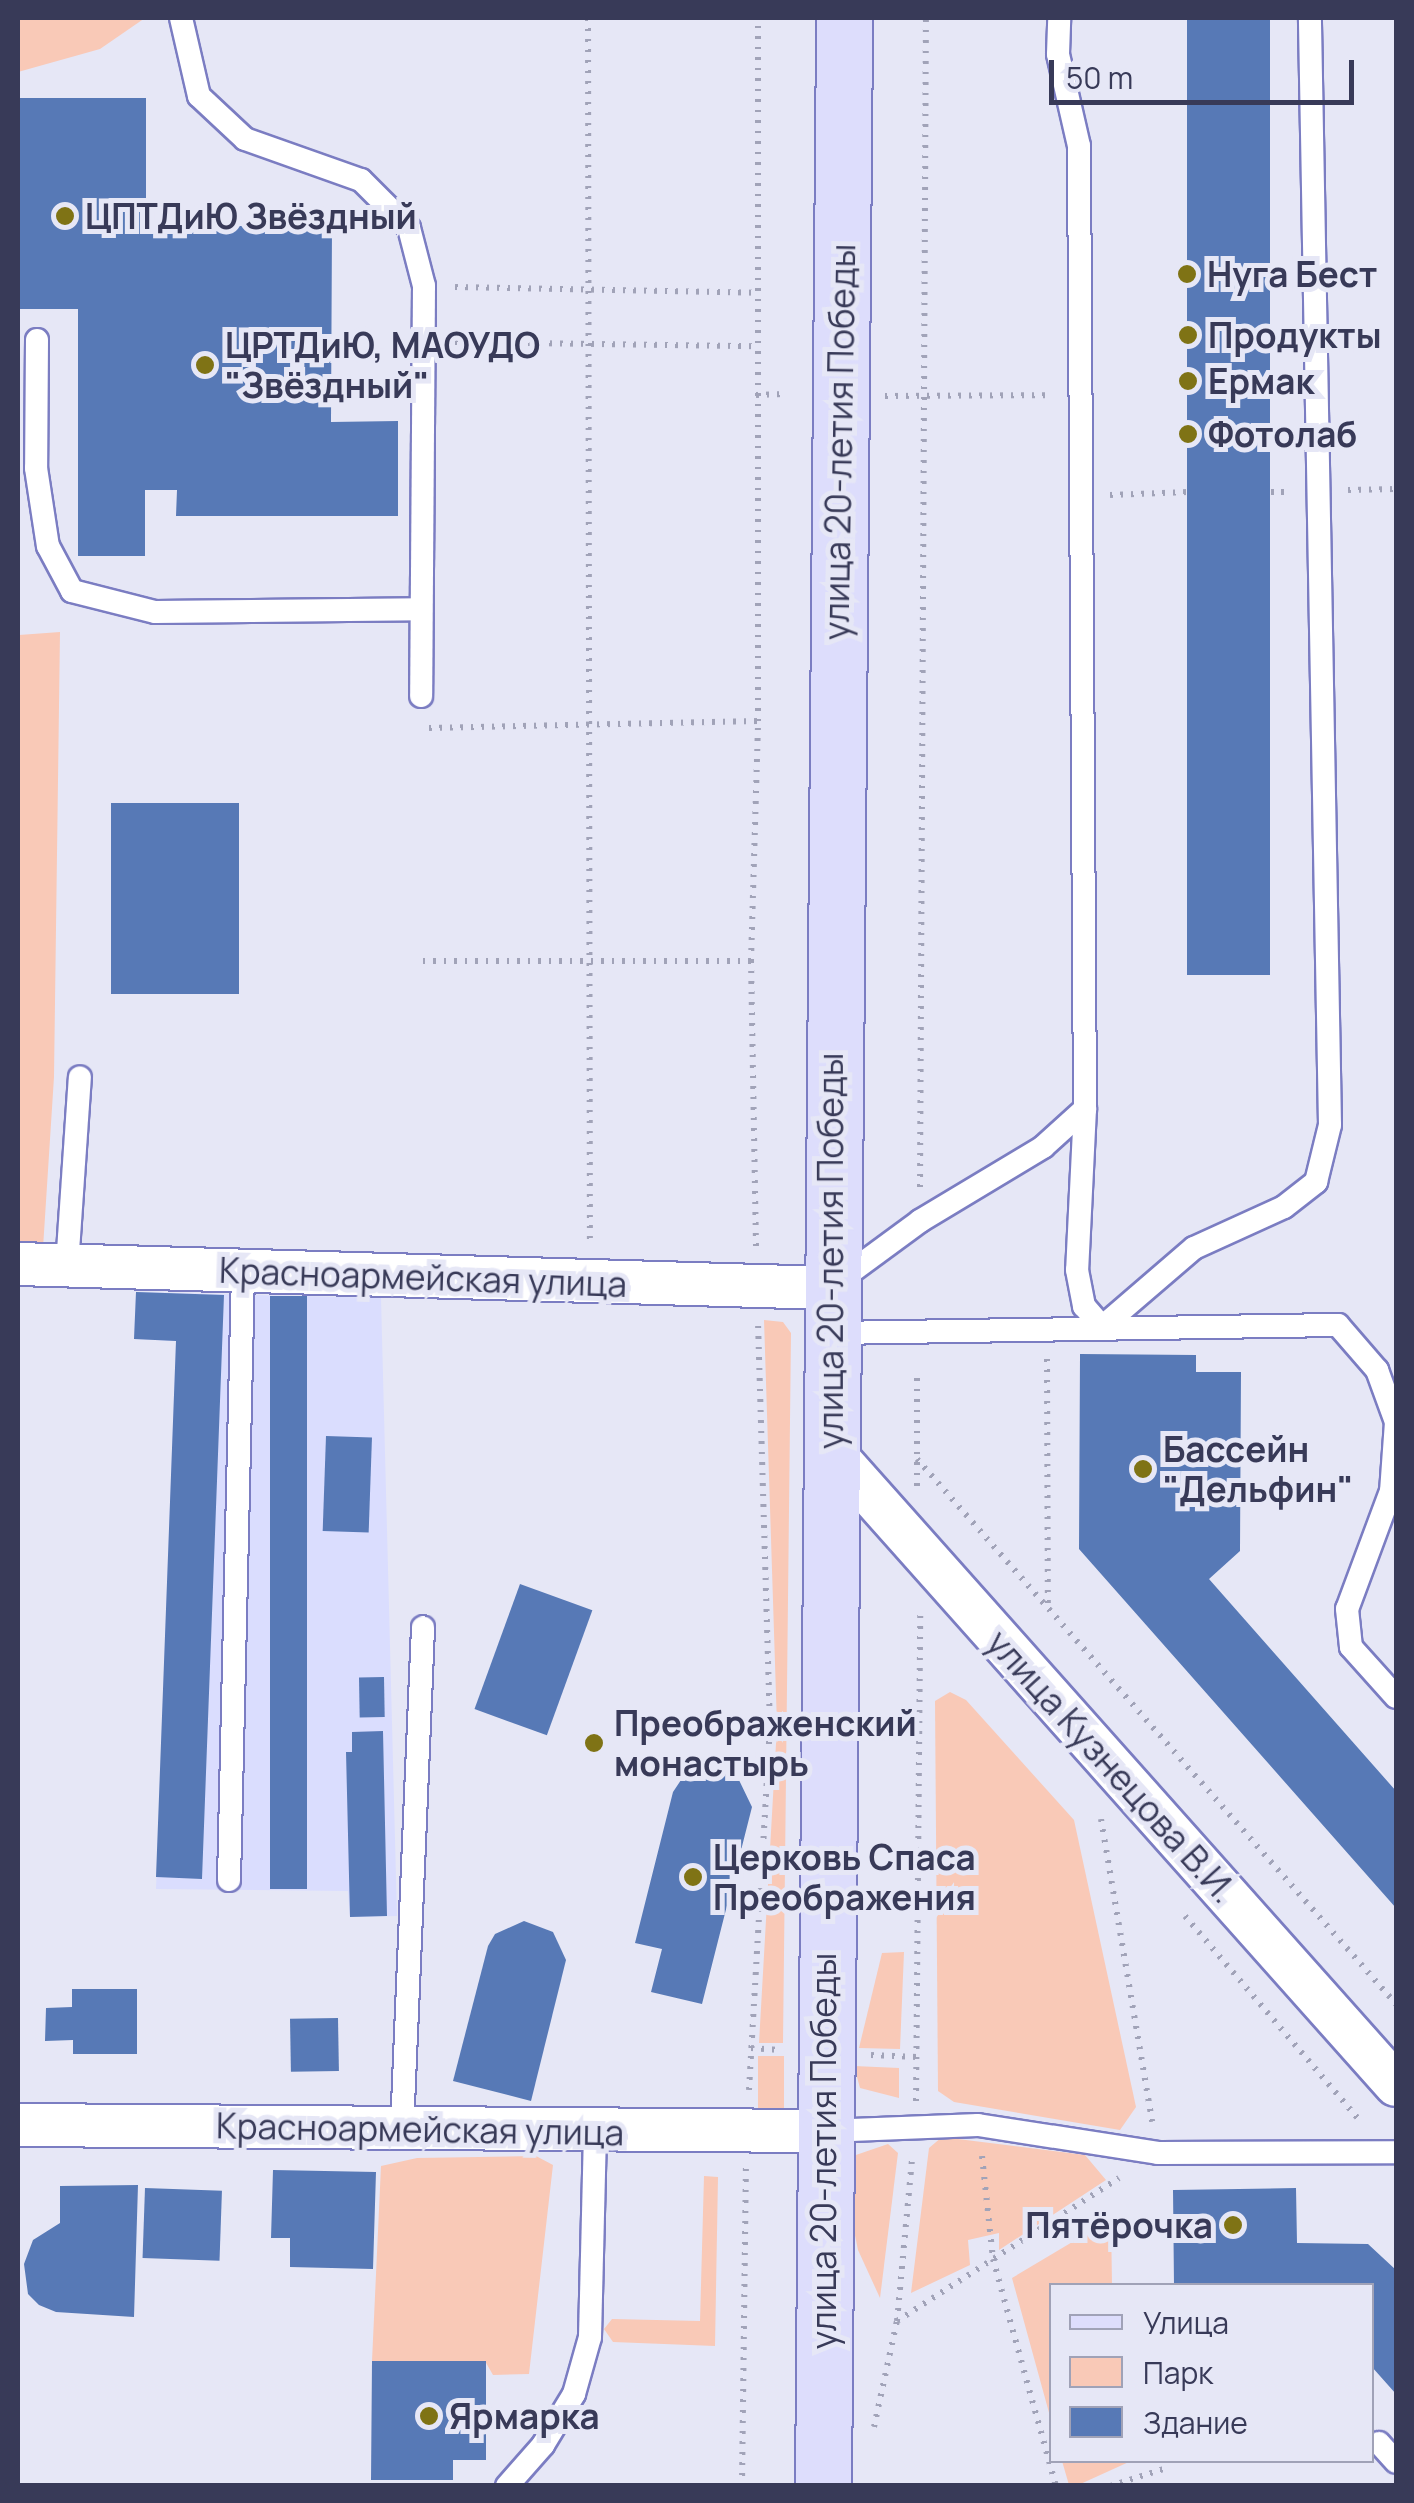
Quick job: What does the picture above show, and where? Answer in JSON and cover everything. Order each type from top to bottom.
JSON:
[{"type":"street","name":"улица 20-летия Победы","points":[[823,2486],[822,2131],[844,18]]},
{"type":"street","name":"Красноармейская улица","points":[[18,1264],[756,1287],[829,1310]]},
{"type":"street","name":"улица Кузнецова В.И.","points":[[828,1446],[1396,2085]]},
{"type":"street","name":"Красноармейская улица","points":[[18,2125],[822,2131]]},
{"type":"lane","points":[[181,18],[199,96],[245,140],[362,180],[409,228],[424,286],[421,696]]},
{"type":"lane","points":[[1059,18],[1058,54],[1079,146],[1084,1109],[1077,1270],[1084,1306],[1102,1327]]},
{"type":"lane","points":[[1102,1327],[1194,1248],[1284,1207],[1316,1182],[1330,1125],[1310,18]]},
{"type":"lane","points":[[37,340],[36,468],[48,546],[72,591],[155,612],[421,609]]},
{"type":"lane","points":[[66,1266],[80,1077]]},
{"type":"lane","points":[[829,1310],[920,1221],[1043,1147],[1084,1109]]},
{"type":"lane","points":[[228,1880],[242,1272]]},
{"type":"lane","points":[[829,1310],[1046,1328],[1338,1326],[1377,1370],[1396,1422],[1391,1492],[1347,1609],[1351,1647],[1396,1697]]},
{"type":"lane","points":[[402,2129],[423,1627]]},
{"type":"lane","points":[[822,2131],[916,2123],[978,2125],[1158,2153],[1396,2152]]},
{"type":"lane","points":[[507,2486],[543,2445],[574,2394],[590,2337],[595,2131]]},
{"type":"lane","points":[[1379,2444],[1396,2462]]},
{"type":"path","points":[[588,18],[584,727],[590,1283]]},
{"type":"path","points":[[742,2486],[747,2133],[770,1727],[756,1287],[751,961],[758,721],[758,18]]},
{"type":"path","points":[[920,1198],[926,18]]},
{"type":"path","points":[[466,287],[758,293]]},
{"type":"path","points":[[462,342],[756,346]]},
{"type":"path","points":[[756,395],[784,394]]},
{"type":"path","points":[[874,396],[1081,395]]},
{"type":"path","points":[[1346,490],[1388,490]]},
{"type":"path","points":[[1081,496],[1188,492]]},
{"type":"path","points":[[426,728],[758,721]]},
{"type":"path","points":[[423,961],[751,961]]},
{"type":"path","points":[[1046,1328],[1048,1607]]},
{"type":"path","points":[[918,1374],[918,1492]]},
{"type":"path","points":[[917,1459],[1396,2004]]},
{"type":"path","points":[[870,2443],[896,2321],[916,2123],[920,1612]]},
{"type":"path","points":[[896,2321],[1158,2153],[1101,1818]]},
{"type":"path","points":[[752,2048],[787,2050]]},
{"type":"path","points":[[860,2055],[917,2057]]},
{"type":"path","points":[[978,2125],[993,2259],[1049,2461]]},
{"type":"path","points":[[1110,2486],[1167,2468]]},
{"type":"shaded area","points":[[136,1292],[381,1298],[397,1916],[350,1917],[348,1891],[156,1889],[176,1341],[134,1339]]},
{"type":"green space","points":[[18,18],[145,18],[100,49],[18,72]]},
{"type":"green space","points":[[18,591],[19,635],[60,632],[54,1077],[43,1248],[18,1247]]},
{"type":"green space","points":[[764,1320],[783,1322],[791,1333],[783,2043],[759,2043],[777,1726]]},
{"type":"green space","points":[[950,1692],[966,1700],[1074,1820],[1136,2107],[1120,2130],[954,2102],[938,2091],[935,1701]]},
{"type":"green space","points":[[904,1952],[900,2049],[859,2048],[882,1953]]},
{"type":"green space","points":[[758,2056],[784,2056],[784,2120],[758,2120]]},
{"type":"green space","points":[[854,2066],[899,2068],[899,2098],[860,2088]]},
{"type":"green space","points":[[942,2137],[1085,2155],[1106,2180],[999,2250],[999,2233],[968,2240],[970,2265],[911,2293],[929,2148]]},
{"type":"green space","points":[[888,2144],[898,2153],[880,2298],[858,2250],[846,2191],[853,2156]]},
{"type":"green space","points":[[536,2156],[553,2165],[529,2374],[493,2375],[485,2361],[372,2361],[381,2166],[417,2158]]},
{"type":"green space","points":[[704,2176],[718,2177],[715,2346],[613,2342],[604,2329],[612,2319],[700,2321]]},
{"type":"green space","points":[[1111,2219],[1112,2283],[1049,2283],[1049,2413],[1012,2278]]},
{"type":"green space","points":[[1063,2463],[1127,2463],[1076,2486],[1069,2485]]},
{"type":"building","points":[[1187,18],[1270,18],[1270,975],[1187,975]]},
{"type":"building","name":"ЦРТДиЮ, МАОУДО \"Звёздный\"","points":[[18,98],[146,98],[146,226],[332,226],[331,422],[398,421],[398,516],[176,516],[177,490],[145,490],[145,556],[78,556],[78,309],[18,309]]},
{"type":"building","points":[[111,803],[239,803],[239,994],[111,994]]},
{"type":"building","points":[[136,1292],[224,1295],[202,1879],[156,1877],[176,1341],[134,1339]]},
{"type":"building","points":[[270,1296],[307,1296],[307,1889],[270,1889]]},
{"type":"building","points":[[1080,1354],[1196,1355],[1196,1372],[1241,1372],[1240,1551],[1209,1579],[1396,1791],[1396,1908],[1079,1549]]},
{"type":"building","points":[[326,1436],[372,1438],[369,1533],[323,1531]]},
{"type":"building","points":[[520,1584],[592,1610],[547,1735],[475,1709]]},
{"type":"building","points":[[359,1677],[384,1677],[385,1717],[360,1717]]},
{"type":"building","points":[[383,1731],[387,1916],[350,1917],[346,1752],[352,1752],[352,1732]]},
{"type":"building","name":"Церковь Спаса Преображения","points":[[709,1768],[738,1778],[752,1807],[702,2004],[651,1992],[662,1949],[635,1943],[673,1792],[681,1780]]},
{"type":"building","points":[[524,1921],[553,1932],[566,1960],[531,2101],[453,2081],[488,1946],[495,1934]]},
{"type":"building","points":[[72,1989],[137,1989],[137,2054],[73,2054],[73,2040],[45,2041],[46,2008],[72,2007]]},
{"type":"building","points":[[338,2018],[339,2071],[291,2072],[290,2019]]},
{"type":"building","points":[[273,2170],[376,2172],[373,2269],[290,2267],[290,2238],[271,2238]]},
{"type":"building","points":[[138,2185],[134,2317],[56,2312],[39,2305],[28,2294],[24,2264],[33,2240],[60,2223],[60,2186]]},
{"type":"building","points":[[145,2188],[222,2191],[220,2261],[143,2258]]},
{"type":"building","points":[[1296,2188],[1297,2243],[1368,2244],[1396,2270],[1396,2394],[1374,2369],[1374,2283],[1174,2283],[1173,2190]]},
{"type":"building","name":"Ярмарка","points":[[372,2361],[486,2361],[486,2460],[453,2460],[453,2480],[371,2480]]},
{"type":"place","name":"ЦПТДиЮ Звёздный","points":[[65,216]]},
{"type":"place","name":"Нуга Бест","points":[[1187,274]]},
{"type":"place","name":"Продукты","points":[[1188,335]]},
{"type":"place","name":"ЦРТДиЮ, МАОУДО \"Звёздный\"","points":[[205,365]]},
{"type":"place","name":"Ермак","points":[[1188,381]]},
{"type":"place","name":"Фотолаб","points":[[1188,434]]},
{"type":"place","name":"Бассейн \"Дельфин\"","points":[[1143,1469]]},
{"type":"place","name":"Преображенский монастырь","points":[[594,1743]]},
{"type":"place","name":"Церковь Спаса Преображения","points":[[693,1877]]},
{"type":"place","name":"Пятёрочка","points":[[1233,2225]]},
{"type":"place","name":"Ярмарка","points":[[429,2416]]}]
